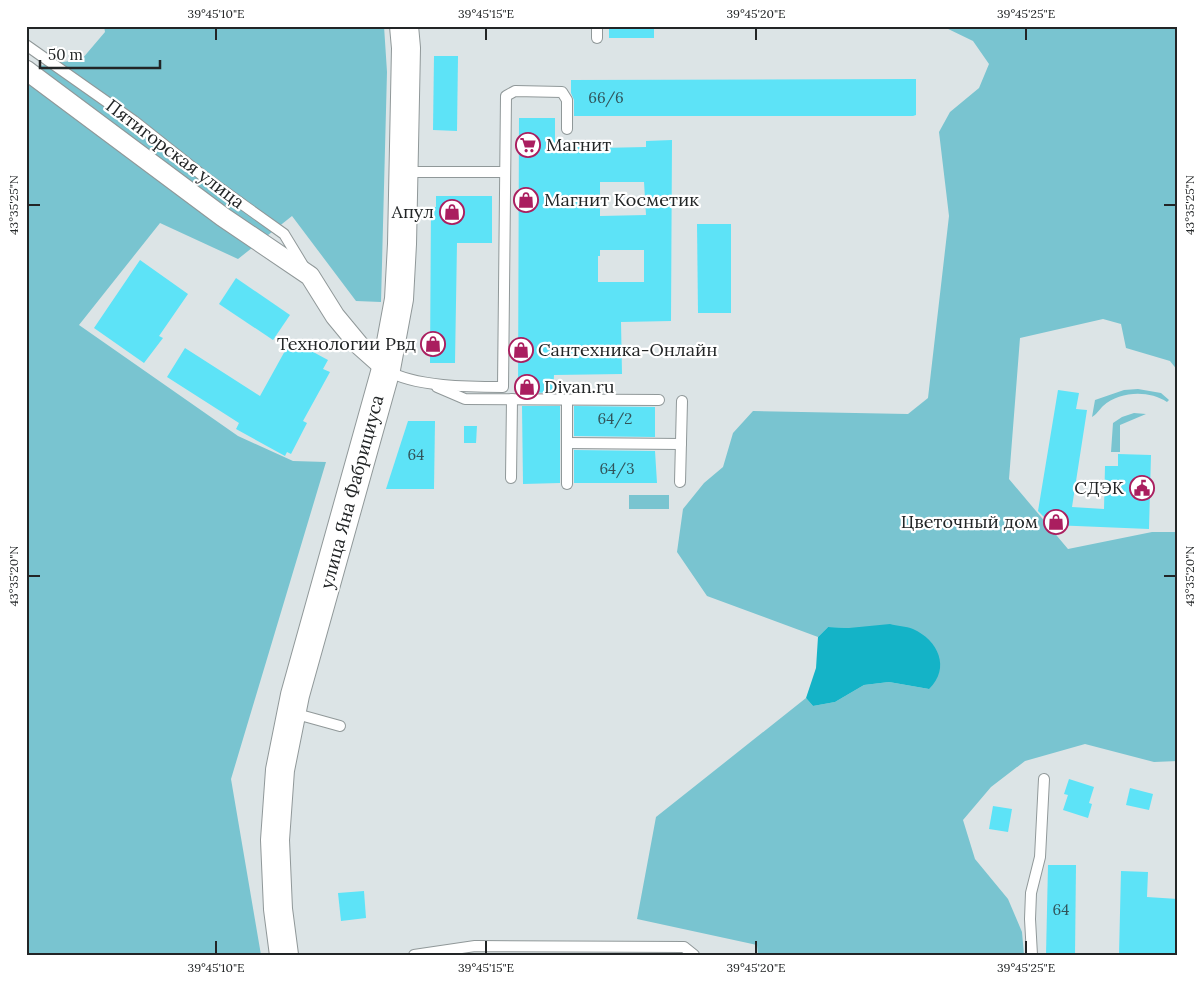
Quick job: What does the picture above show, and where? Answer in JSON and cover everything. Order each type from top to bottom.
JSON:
[{"type":"main road","name":"улица Яна Фабрициуса","points":[[284,955],[278,909],[275,840],[280,770],[292,712],[386,369],[399,299],[404,172],[406,48],[404,26]]},
{"type":"street","name":"Пятигорская улица","points":[[26,70],[223,218],[310,276],[335,316],[359,345],[386,369]]},
{"type":"lane","points":[[597,26],[597,38]]},
{"type":"lane","name":"Пятигорская улица","points":[[26,45],[134,121],[207,179],[284,234],[310,276]]},
{"type":"lane","points":[[386,369],[398,377],[465,388],[503,388],[504,101],[510,92],[562,92],[567,100],[567,129]]},
{"type":"lane","points":[[404,172],[504,172]]},
{"type":"lane","points":[[422,381],[465,399],[659,400]]},
{"type":"lane","points":[[511,478],[512,399]]},
{"type":"lane","points":[[567,400],[567,484]]},
{"type":"lane","points":[[680,482],[682,401]]},
{"type":"lane","points":[[567,443],[680,444]]},
{"type":"lane","points":[[292,712],[340,726]]},
{"type":"lane","points":[[1032,955],[1031,893],[1040,857],[1044,779]]},
{"type":"lane","points":[[414,955],[475,946],[684,947],[694,955]]},
{"type":"shaded area","points":[[104,26],[384,26],[387,72],[381,302],[356,301],[292,216],[238,259],[160,223],[79,325],[238,436],[293,461],[326,462],[231,779],[261,955],[26,955],[26,65],[33,67],[82,59],[105,32]]},
{"type":"shaded area","points":[[942,26],[1178,26],[1178,371],[1170,361],[1126,348],[1121,324],[1103,319],[1020,338],[1009,479],[1068,549],[1152,532],[1178,532],[1178,761],[1154,762],[1085,744],[1025,761],[991,787],[963,820],[975,859],[1008,899],[1022,932],[1024,955],[758,955],[757,945],[637,919],[656,817],[806,698],[813,706],[835,702],[864,685],[889,682],[929,689],[849,628],[828,627],[818,637],[707,596],[677,552],[683,509],[704,483],[723,467],[733,433],[753,411],[908,414],[928,398],[949,216],[939,132],[950,112],[979,88],[989,64],[973,41]]},
{"type":"shaded area","points":[[1138,389],[1161,393],[1169,400],[1167,402],[1152,395],[1126,395],[1110,401],[1092,417],[1095,400],[1124,390]]},
{"type":"shaded area","points":[[1134,413],[1146,414],[1120,425],[1120,452],[1111,452],[1113,423],[1122,417]]},
{"type":"shaded area","points":[[629,495],[669,495],[669,509],[629,509]]},
{"type":"shaded area","points":[[890,624],[913,629],[922,634],[935,647],[939,655],[939,672],[936,681],[929,689],[889,682],[864,685],[835,702],[813,706],[806,698],[816,668],[818,637],[828,627],[849,628]]},
{"type":"building","points":[[609,26],[654,26],[654,38],[609,38]]},
{"type":"building","points":[[434,56],[458,56],[457,131],[433,130]]},
{"type":"building","points":[[916,79],[916,115],[913,116],[574,116],[574,100],[571,93],[571,80]]},
{"type":"building","points":[[519,118],[555,118],[555,141],[600,141],[600,148],[646,147],[646,141],[672,140],[671,321],[621,322],[622,374],[554,375],[553,393],[518,392]],"holes":[[[600,182],[644,182],[646,215],[600,216]],[[600,250],[644,250],[644,282],[598,282],[598,256],[600,256]]]},
{"type":"building","points":[[436,196],[492,196],[492,243],[457,243],[455,363],[430,363],[431,207],[436,207]]},
{"type":"building","points":[[697,224],[731,224],[731,313],[698,313]]},
{"type":"building","points":[[140,260],[188,294],[159,336],[163,338],[144,363],[94,328]]},
{"type":"building","points":[[236,278],[290,315],[273,340],[219,304]]},
{"type":"building","points":[[291,340],[328,360],[323,369],[330,372],[303,421],[307,423],[291,454],[287,452],[285,456],[236,429],[239,423],[167,377],[185,348],[260,396]]},
{"type":"building","points":[[1058,390],[1079,393],[1076,409],[1087,410],[1072,507],[1104,509],[1105,466],[1118,466],[1118,454],[1151,455],[1149,529],[1052,525],[1038,511]]},
{"type":"building","points":[[522,406],[560,406],[560,483],[523,484]]},
{"type":"building","points":[[574,406],[655,407],[655,437],[574,436]]},
{"type":"building","points":[[408,421],[435,421],[434,489],[386,489]]},
{"type":"building","points":[[464,426],[477,426],[476,443],[464,443]]},
{"type":"building","points":[[574,450],[655,451],[657,483],[574,483]]},
{"type":"building","points":[[1069,779],[1094,787],[1089,803],[1092,804],[1088,818],[1063,810],[1068,795],[1064,794]]},
{"type":"building","points":[[1130,788],[1153,794],[1149,810],[1126,805]]},
{"type":"building","points":[[993,806],[1012,809],[1008,832],[989,829]]},
{"type":"building","points":[[1048,865],[1076,865],[1075,955],[1046,955]]},
{"type":"building","points":[[1121,871],[1148,872],[1147,897],[1178,899],[1178,955],[1119,955]]},
{"type":"building","points":[[364,891],[366,918],[341,921],[338,893]]},
{"type":"place","name":"Магнит","points":[[528,145]]},
{"type":"place","name":"Магнит Косметик","points":[[526,200]]},
{"type":"place","name":"Апул","points":[[452,212]]},
{"type":"place","name":"Технологии Рвд","points":[[433,344]]},
{"type":"place","name":"Сантехника-Онлайн","points":[[521,350]]},
{"type":"place","name":"Divan.ru","points":[[527,387]]},
{"type":"place","name":"СДЭК","points":[[1142,488]]},
{"type":"place","name":"Цветочный дом","points":[[1056,522]]}]
